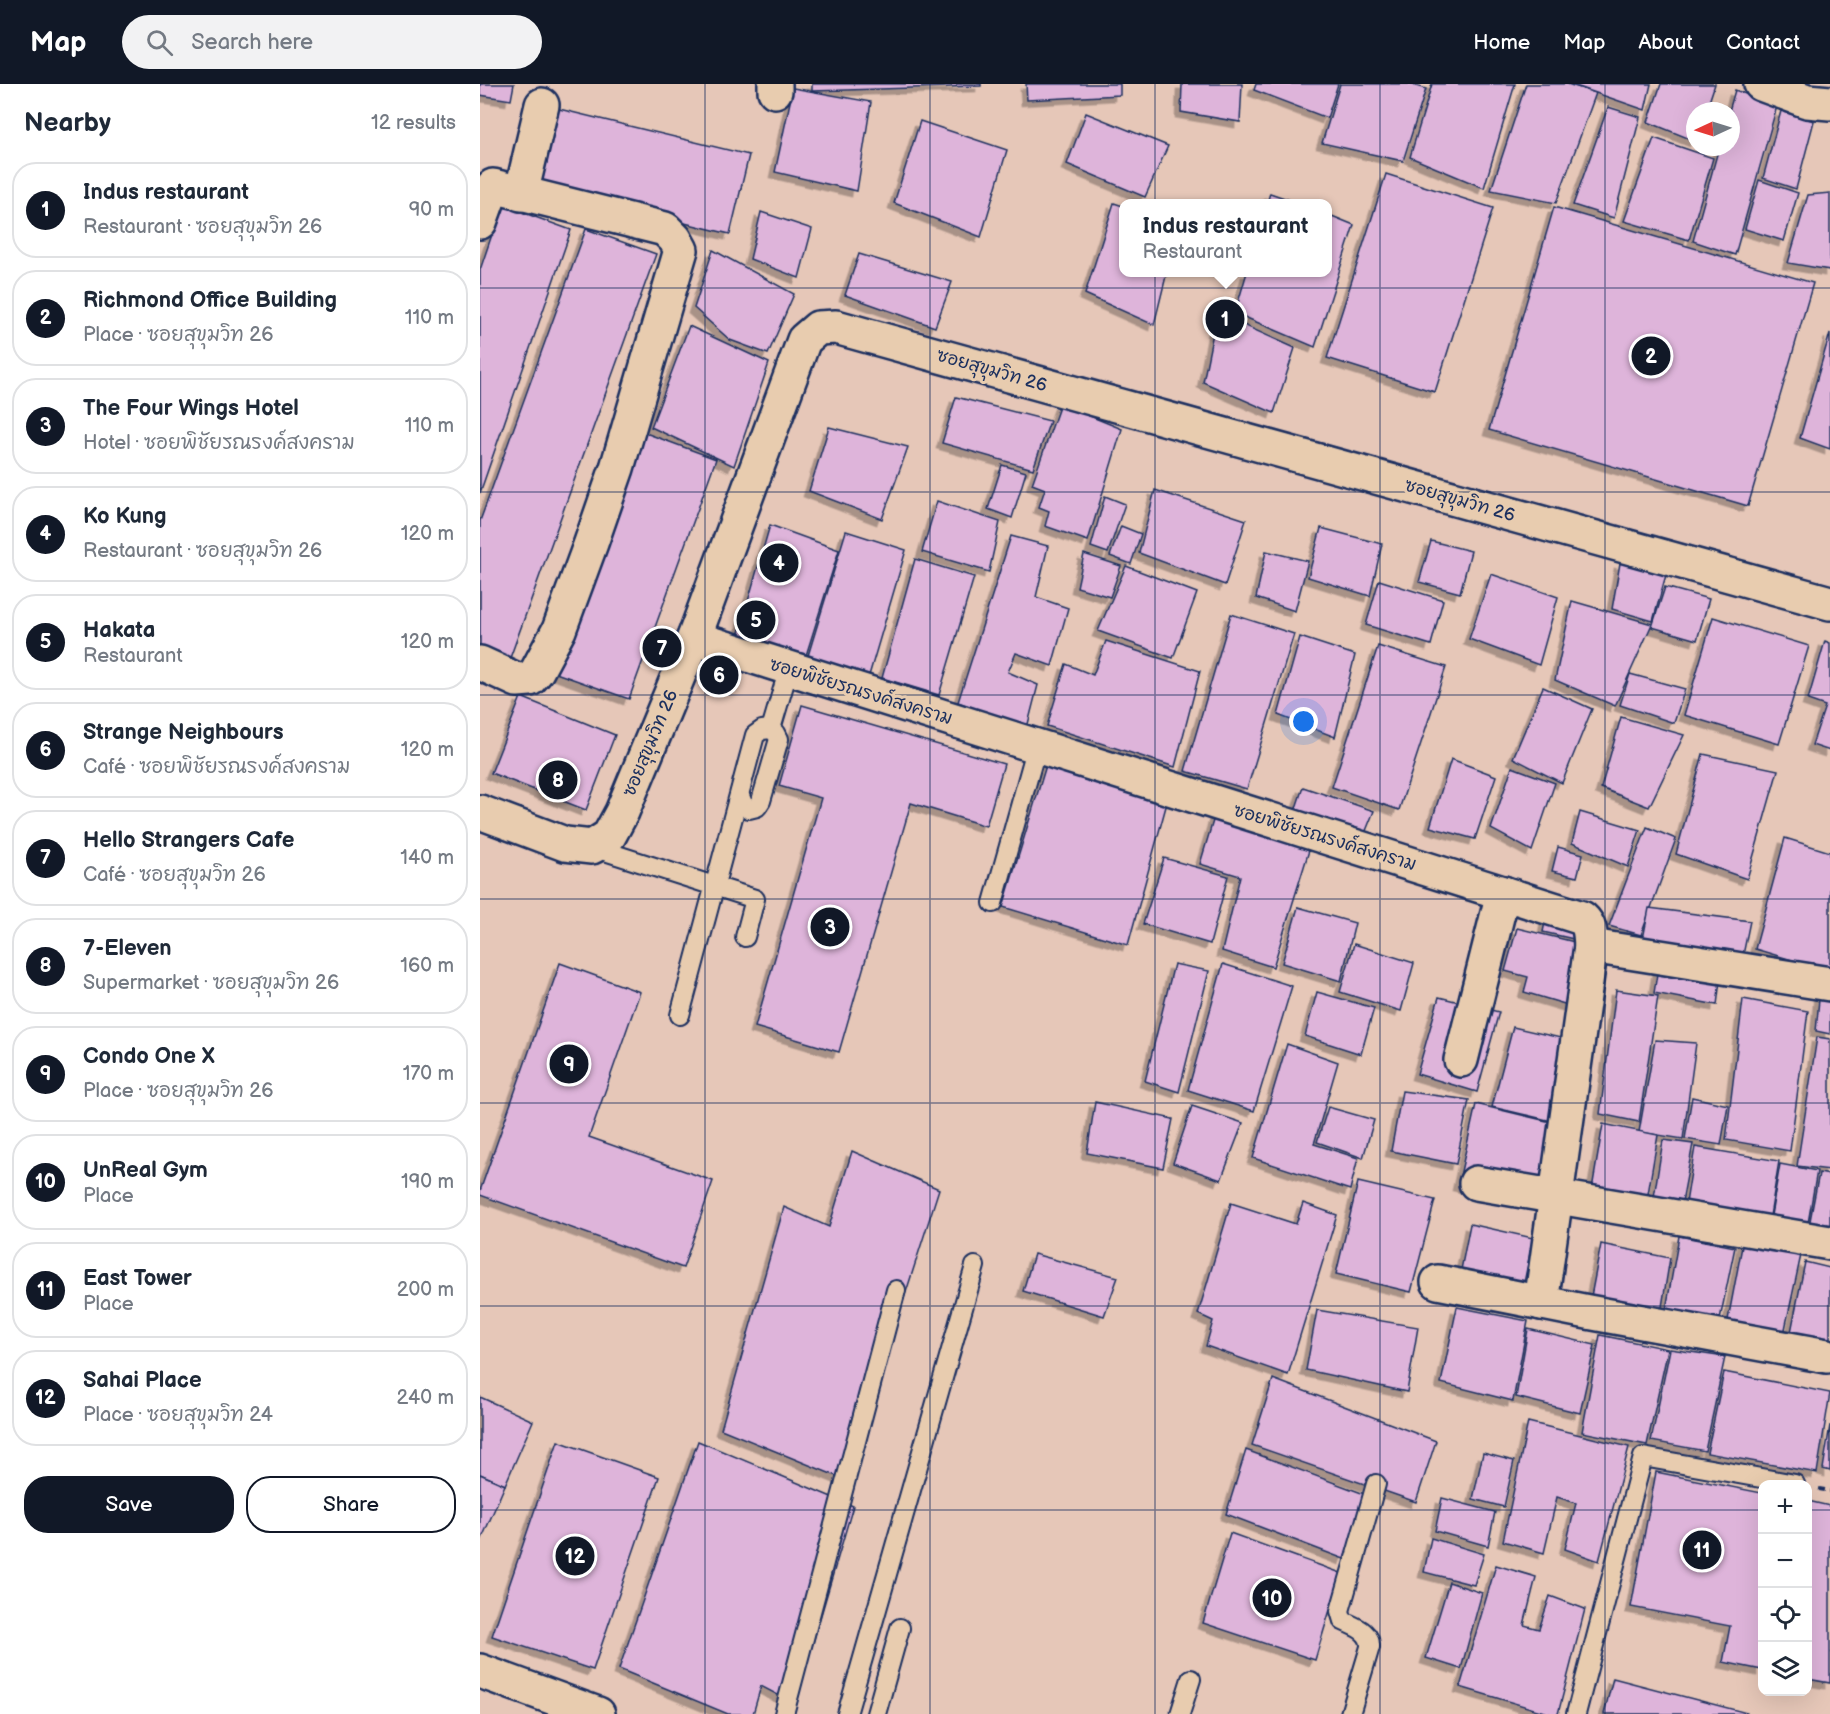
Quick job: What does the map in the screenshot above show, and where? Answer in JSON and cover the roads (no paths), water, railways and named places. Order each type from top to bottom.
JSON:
[{"type":"street","points":[[1761,84],[1807,101],[1830,103]]},
{"type":"street","points":[[521,194],[542,105]]},
{"type":"street","points":[[480,222],[493,186],[664,229],[675,239],[681,250],[617,468],[559,630],[537,671],[530,679],[517,680],[480,663]]},
{"type":"street","name":"ซอยสุขุมวิท 26","points":[[592,847],[609,836],[622,812],[694,638],[804,340],[818,327],[836,327],[1830,603]]},
{"type":"street","name":"ซอยพิชัยรณรงค์สงคราม","points":[[694,638],[1582,918],[1590,930],[1591,946],[1558,1197],[1541,1303]]},
{"type":"street","points":[[480,812],[565,844],[592,847]]},
{"type":"street","points":[[1461,1060],[1503,893]]},
{"type":"street","points":[[1591,946],[1830,984]]},
{"type":"street","points":[[1476,1184],[1830,1243]]},
{"type":"street","points":[[1438,1282],[1827,1356]]},
{"type":"street","points":[[480,1671],[598,1714]]},
{"type":"lane","points":[[680,1015],[740,796],[744,806],[750,809],[757,807],[761,801],[778,739],[776,733],[771,729],[789,668]]},
{"type":"lane","points":[[993,903],[1037,746]]},
{"type":"lane","points":[[592,847],[755,899],[745,937]]},
{"type":"lane","points":[[847,1714],[975,1266]]},
{"type":"lane","points":[[784,1714],[896,1290]]},
{"type":"lane","points":[[1575,1714],[1643,1457],[1768,1480]]},
{"type":"lane","points":[[1350,1714],[1371,1640],[1366,1633],[1342,1621],[1340,1611],[1376,1484]]},
{"type":"lane","points":[[876,1714],[900,1628]]},
{"type":"lane","points":[[1180,1714],[1191,1679]]},
{"type":"place","name":"Indus restaurant","points":[[1225,319]]},
{"type":"place","name":"Richmond Office Building","points":[[1651,356]]},
{"type":"place","name":"Ko Kung","points":[[779,563]]},
{"type":"place","name":"Hakata","points":[[756,620]]},
{"type":"place","name":"Hello Strangers Cafe","points":[[662,648]]},
{"type":"place","name":"Strange Neighbours","points":[[719,675]]},
{"type":"place","name":"7-Eleven","points":[[558,780]]},
{"type":"place","name":"The Four Wings Hotel","points":[[830,927]]},
{"type":"place","name":"Condo One X","points":[[569,1064]]},
{"type":"place","name":"East Tower","points":[[1702,1550]]},
{"type":"place","name":"Sahai Place","points":[[575,1556]]},
{"type":"place","name":"UnReal Gym","points":[[1272,1598]]}]
